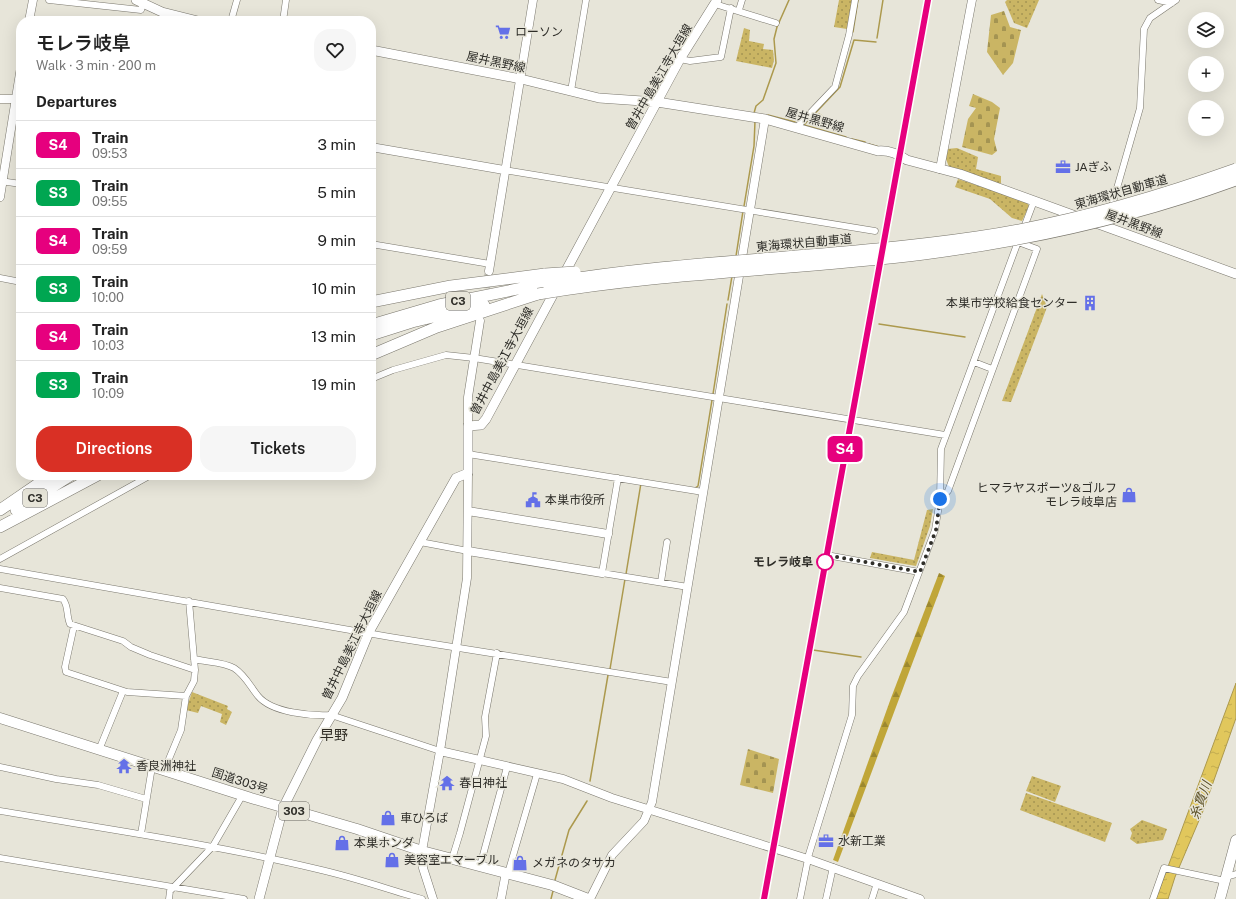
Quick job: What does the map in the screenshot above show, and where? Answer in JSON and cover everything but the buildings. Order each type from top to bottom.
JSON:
[{"type":"highway","name":"東海環状自動車道","points":[[376,324],[439,305],[546,279],[642,269],[820,255],[979,237],[1081,217],[1128,205],[1236,169]]},
{"type":"highway","name":"東海環状自動車道","points":[[376,333],[412,322],[464,309],[538,294],[621,282],[883,258],[1010,242],[1090,226],[1126,216],[1236,180]]},
{"type":"highway","points":[[376,301],[452,286],[546,279]]},
{"type":"highway","points":[[376,353],[437,326],[538,294]]},
{"type":"highway","name":"C3","points":[[0,510],[44,480]]},
{"type":"highway","name":"C3","points":[[0,522],[63,480]]},
{"type":"highway","points":[[0,527],[89,480]]},
{"type":"highway","name":"国道303号","points":[[0,718],[242,796],[357,829],[422,851],[561,888],[589,899]]},
{"type":"highway","points":[[1220,899],[1229,877],[1236,840]]},
{"type":"main road","points":[[140,2],[162,12],[178,16]]},
{"type":"main road","name":"曽井中島美江寺大垣線","points":[[259,899],[283,808],[349,685],[369,632],[456,478],[468,473],[468,426],[481,425],[611,188],[680,58],[716,2]]},
{"type":"main road","name":"屋井黒野線","points":[[376,51],[521,79],[607,99],[656,102],[765,119],[797,127],[878,151],[885,150],[907,160],[940,169],[1034,201],[1236,274]]},
{"type":"street","points":[[30,16],[33,0]]},
{"type":"street","points":[[49,0],[141,10],[140,2]]},
{"type":"street","points":[[232,16],[237,0]]},
{"type":"street","points":[[284,16],[286,0]]},
{"type":"street","points":[[376,245],[489,268],[533,0]]},
{"type":"street","points":[[571,91],[586,0]]},
{"type":"street","points":[[739,10],[742,0]]},
{"type":"street","points":[[797,127],[835,88],[850,36],[855,0]]},
{"type":"street","points":[[940,169],[972,0]]},
{"type":"street","points":[[1158,0],[1174,1]]},
{"type":"street","points":[[1106,227],[1140,108],[1144,29],[1150,18],[1174,1]]},
{"type":"street","points":[[716,2],[739,10],[750,16],[776,23]]},
{"type":"street","points":[[680,58],[690,61],[721,57],[731,8]]},
{"type":"street","points":[[0,99],[16,99]]},
{"type":"street","points":[[0,197],[1,181],[16,109]]},
{"type":"street","points":[[589,899],[612,855],[641,825],[650,810],[652,802],[765,119]]},
{"type":"street","points":[[376,148],[876,231]]},
{"type":"street","points":[[1,181],[16,183]]},
{"type":"street","points":[[800,899],[808,859],[852,716],[853,686],[858,676],[904,612],[936,530],[940,499],[941,449],[1034,201]]},
{"type":"street","points":[[940,499],[948,491],[1037,250],[1018,242]]},
{"type":"street","points":[[0,278],[16,281]]},
{"type":"street","points":[[468,426],[468,397],[480,321]]},
{"type":"street","points":[[376,377],[393,370],[446,355],[474,358],[946,435]]},
{"type":"street","points":[[974,362],[992,369]]},
{"type":"street","points":[[468,454],[703,492]]},
{"type":"street","points":[[433,899],[423,868],[422,851],[466,594],[468,551],[468,473]]},
{"type":"street","points":[[602,573],[618,478]]},
{"type":"street","points":[[0,559],[142,480]]},
{"type":"street","points":[[468,511],[608,534]]},
{"type":"street","points":[[420,542],[688,587]]},
{"type":"street","points":[[661,582],[667,542]]},
{"type":"street","points":[[832,556],[920,572]]},
{"type":"street","points":[[0,569],[672,682]]},
{"type":"street","points":[[0,588],[64,599],[67,604],[68,619],[70,624],[123,641],[138,650],[195,670]]},
{"type":"street","points":[[164,770],[181,730],[186,696],[194,681],[195,670],[189,601]]},
{"type":"street","points":[[74,626],[65,667],[66,672],[123,691],[186,696]]},
{"type":"street","points":[[452,859],[486,736],[485,717],[497,653]]},
{"type":"street","points":[[194,659],[232,667],[244,675],[259,697],[273,706],[315,716],[332,715],[440,751],[573,782],[612,798],[808,859],[877,884],[907,897],[920,899]]},
{"type":"street","points":[[100,750],[123,691]]},
{"type":"street","points":[[0,766],[56,779],[98,785],[146,799]]},
{"type":"street","points":[[141,834],[152,767]]},
{"type":"street","points":[[480,866],[507,767]]},
{"type":"street","points":[[501,899],[507,873],[536,774]]},
{"type":"street","points":[[169,899],[170,891],[213,846],[242,796]]},
{"type":"street","points":[[0,811],[213,846],[319,869],[422,899]]},
{"type":"street","points":[[0,858],[244,899]]},
{"type":"street","points":[[826,899],[832,867]]},
{"type":"street","points":[[1153,899],[1164,868],[1229,877]]},
{"type":"street","points":[[872,899],[877,884]]},
{"type":"green space","points":[[839,0],[852,0],[847,29],[834,27]]},
{"type":"green space","points":[[1007,0],[1039,0],[1027,28],[1014,23],[1005,2]]},
{"type":"green space","points":[[1004,11],[1010,27],[1021,30],[1013,63],[1003,75],[987,52],[991,15]]},
{"type":"green space","points":[[744,28],[750,30],[749,41],[764,44],[763,49],[773,50],[774,60],[772,68],[736,61]]},
{"type":"green space","points":[[973,94],[992,102],[1000,108],[994,139],[997,151],[992,155],[962,147],[968,119],[976,108],[969,106]]},
{"type":"green space","points":[[819,113],[831,121],[828,129],[808,124]]},
{"type":"green space","points":[[957,148],[978,157],[976,169],[1001,176],[1001,183],[999,184],[949,167],[946,159],[947,149]]},
{"type":"green space","points":[[958,179],[1026,201],[1029,206],[1022,221],[1012,218],[990,199],[955,187]]},
{"type":"green space","points":[[1042,294],[1047,307],[1043,318],[1011,402],[1002,401]]},
{"type":"green space","points":[[933,509],[930,526],[916,566],[870,558],[872,552],[914,560],[927,510]]},
{"type":"green space","points":[[939,573],[945,576],[838,862],[833,860],[891,698]]},
{"type":"green space","points":[[192,692],[228,706],[227,709],[232,712],[226,725],[220,722],[222,714],[201,706],[198,713],[186,710]]},
{"type":"green space","points":[[748,749],[779,759],[773,793],[740,785]]},
{"type":"green space","points":[[1032,776],[1061,786],[1055,802],[1026,791]]},
{"type":"green space","points":[[1026,793],[1112,823],[1105,842],[1020,810]]},
{"type":"green space","points":[[1142,820],[1167,829],[1163,840],[1137,844],[1130,839],[1132,833],[1130,829]]},
{"type":"water","name":"糸貫川","points":[[1236,683],[1236,718],[1203,811],[1175,877],[1168,899],[1156,899]]},
{"type":"waterway","points":[[754,113],[756,106],[763,100],[776,63],[774,39],[777,27],[789,0]]},
{"type":"waterway","points":[[853,32],[858,0]]},
{"type":"waterway","points":[[877,38],[883,0]]},
{"type":"waterway","points":[[846,137],[804,125],[840,87],[854,40],[876,42]]},
{"type":"waterway","points":[[768,115],[795,122]]},
{"type":"waterway","points":[[744,206],[754,146],[755,121]]},
{"type":"waterway","points":[[852,139],[865,142]]},
{"type":"waterway","points":[[869,144],[879,147]]},
{"type":"waterway","points":[[736,256],[743,211]]},
{"type":"waterway","points":[[728,300],[732,276]]},
{"type":"waterway","points":[[713,394],[727,304]]},
{"type":"waterway","points":[[879,324],[965,337]]},
{"type":"waterway","points":[[695,488],[698,486],[712,400]]},
{"type":"waterway","points":[[626,574],[641,483]]},
{"type":"waterway","points":[[610,669],[625,579]]},
{"type":"waterway","points":[[813,650],[861,657]]},
{"type":"waterway","points":[[590,781],[608,675]]},
{"type":"waterway","points":[[555,880],[569,830],[587,801]]},
{"type":"waterway","points":[[551,899],[553,891]]},
{"type":"tunnel","points":[[484,300],[489,271]]},
{"type":"railway","points":[[764,899],[928,0]]},
{"type":"train","name":"S4","points":[[764,899],[842,464],[872,313],[928,0]]},
{"type":"place","name":"ローソン","points":[[503,32]]},
{"type":"place","name":"JAぎふ","points":[[1063,167]]},
{"type":"place","name":"本巣市学校給食センター","points":[[1090,303]]},
{"type":"place","name":"ヒマラヤスポーツ&ゴルフ モレラ岐阜店","points":[[1129,495]]},
{"type":"place","name":"本巣市役所","points":[[533,500]]},
{"type":"place","name":"モレラ岐阜","points":[[825,562]]},
{"type":"place","name":"香良洲神社","points":[[124,766]]},
{"type":"place","name":"春日神社","points":[[447,783]]},
{"type":"place","name":"車ひろば","points":[[388,818]]},
{"type":"place","name":"水新工業","points":[[826,841]]},
{"type":"place","name":"本巣ホンダ","points":[[342,843]]},
{"type":"place","name":"美容室エマーブル","points":[[392,860]]},
{"type":"place","name":"メガネのタサカ","points":[[520,863]]},
{"type":"district","name":"早野","points":[[334,735]]},
{"type":"route","points":[[825,562],[832,556],[920,572],[936,530],[940,499]]}]
